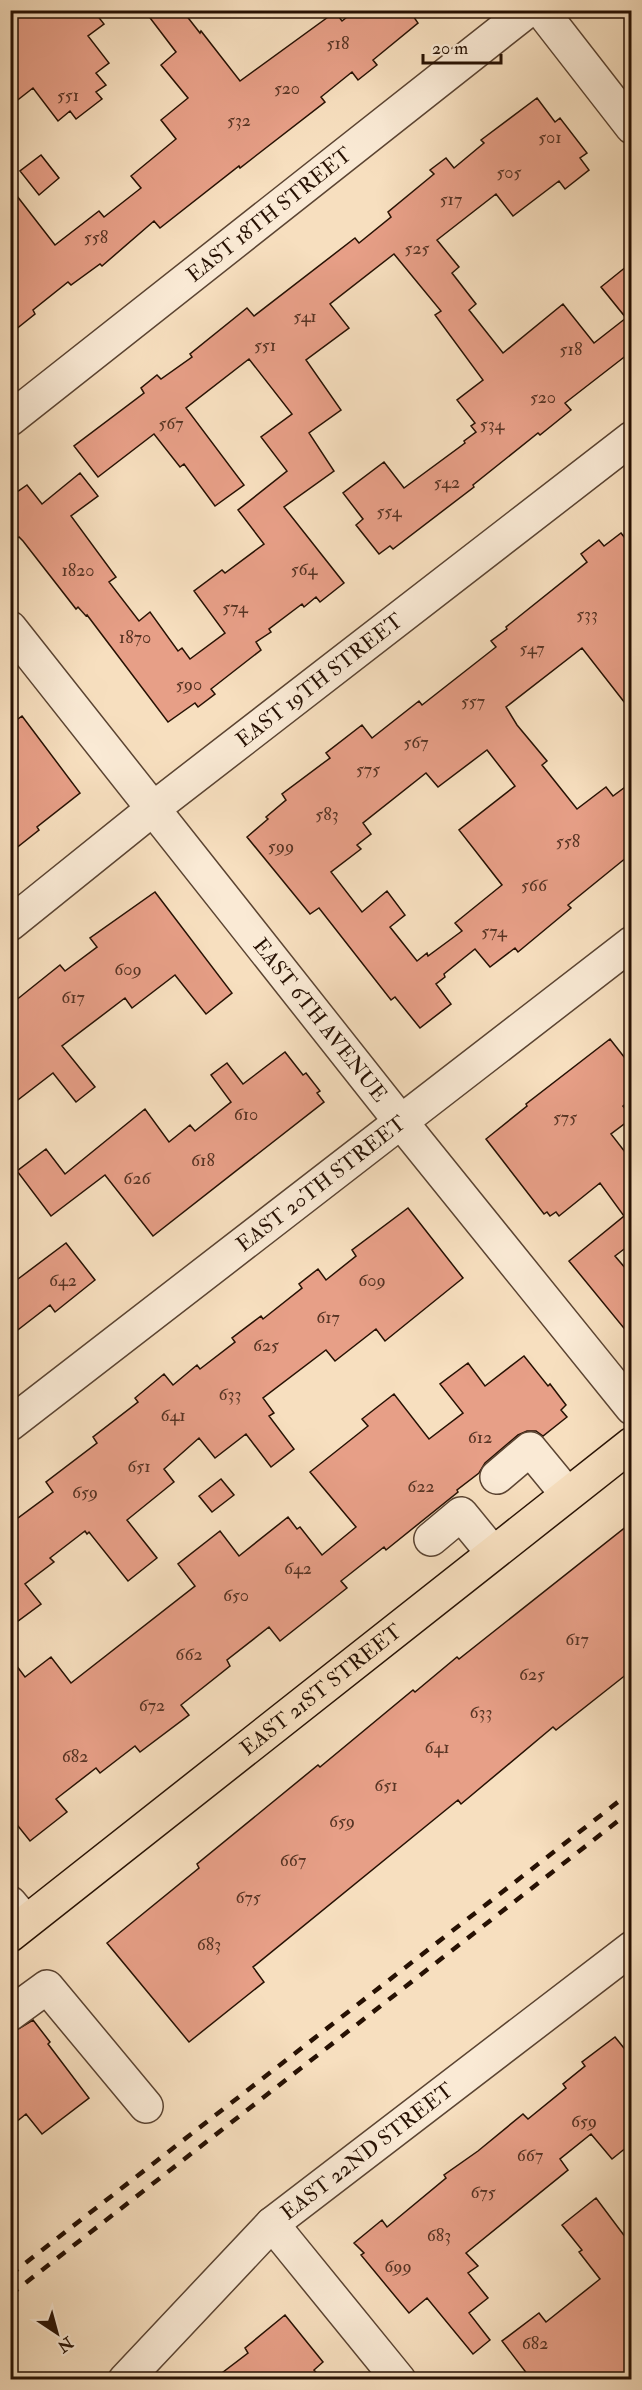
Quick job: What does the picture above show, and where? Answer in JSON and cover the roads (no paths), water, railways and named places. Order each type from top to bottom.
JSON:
[{"type":"main road","name":"EAST 21ST STREET","points":[[15,1920],[632,1444]]},
{"type":"street","name":"EAST 18TH STREET","points":[[10,419],[528,10]]},
{"type":"street","points":[[541,10],[632,127]]},
{"type":"street","name":"EAST 19TH STREET","points":[[10,924],[154,808],[632,438]]},
{"type":"street","name":"EAST 6TH AVENUE","points":[[10,628],[401,1122],[632,1408]]},
{"type":"street","name":"EAST 20TH STREET","points":[[10,1424],[632,943]]},
{"type":"street","points":[[498,1477],[530,1449],[567,1494]]},
{"type":"street","points":[[431,1539],[461,1514],[493,1553]]},
{"type":"street","name":"EAST 22ND STREET","points":[[125,2379],[272,2224],[632,1948]]},
{"type":"street","points":[[10,2014],[47,1987],[146,2106]]},
{"type":"street","points":[[272,2224],[399,2379]]},
{"type":"railway","points":[[10,2275],[632,1791]]},
{"type":"railway","points":[[10,2295],[632,1810]]}]
